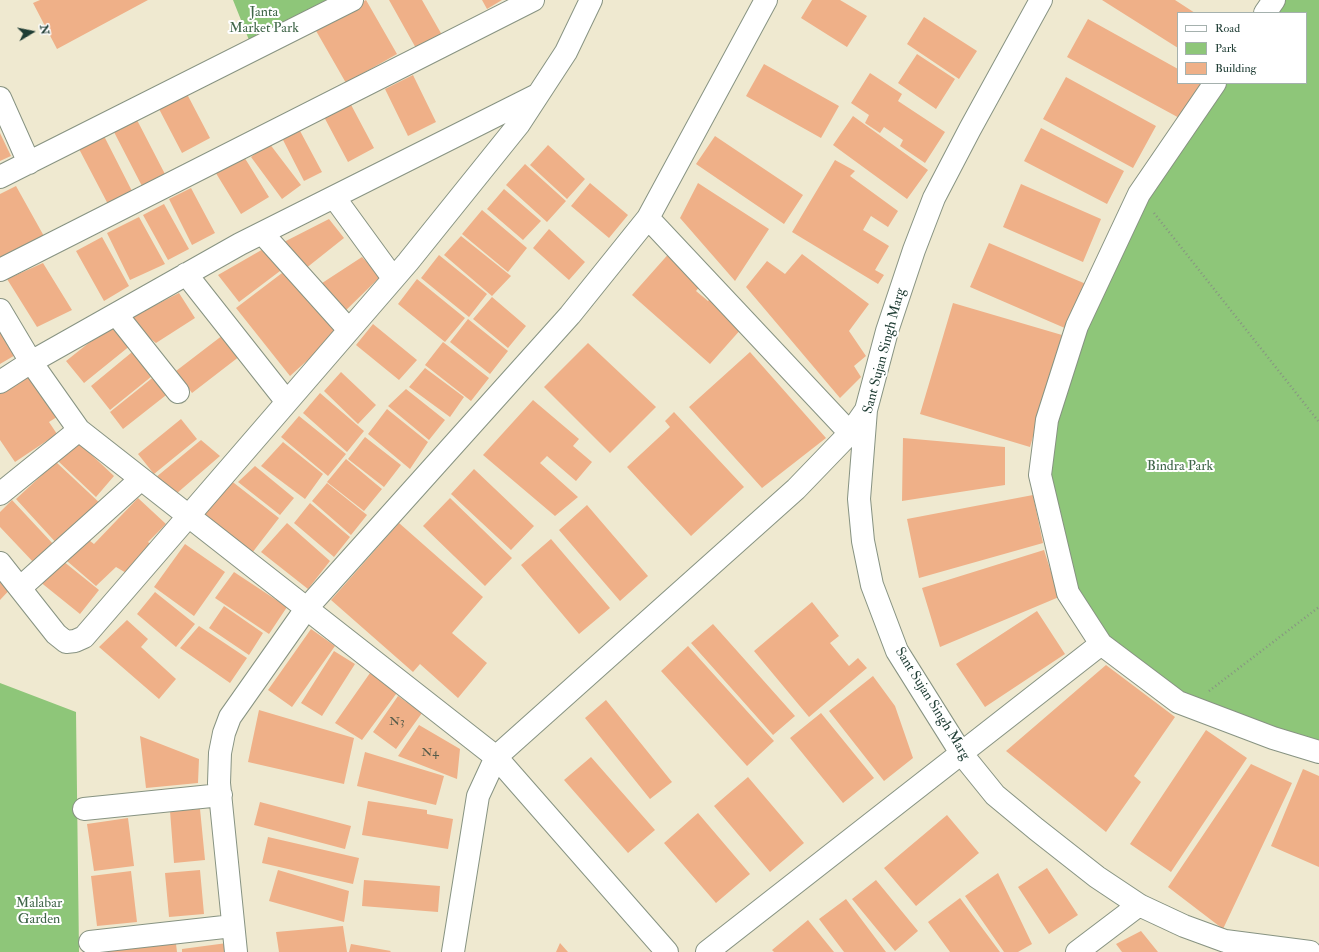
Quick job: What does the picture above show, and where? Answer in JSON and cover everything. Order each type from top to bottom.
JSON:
[{"type":"street","points":[[0,177],[352,0]]},
{"type":"street","points":[[0,270],[533,0]]},
{"type":"street","points":[[0,563],[56,634],[66,642],[75,641],[84,637],[394,278],[519,124],[566,52],[591,0]]},
{"type":"street","points":[[236,952],[221,795],[220,753],[224,733],[230,717],[306,608],[570,315],[648,218],[766,0]]},
{"type":"street","name":"Sant Sujan Singh Marg","points":[[1041,0],[970,128],[934,198],[914,250],[887,332],[866,410],[859,499],[863,541],[872,585],[897,651],[961,753],[995,794],[1097,877],[1139,905],[1184,926],[1225,941],[1310,952]]},
{"type":"street","points":[[1266,12],[1274,0]]},
{"type":"street","points":[[1214,84],[1139,194],[1077,326],[1046,420],[1040,475],[1068,593],[1101,644],[1178,702],[1273,738],[1319,752]]},
{"type":"street","points":[[0,382],[31,362],[186,274],[262,233],[537,95]]},
{"type":"street","points":[[0,98],[29,163]]},
{"type":"street","points":[[334,197],[394,278]]},
{"type":"street","points":[[648,218],[850,433]]},
{"type":"street","points":[[262,233],[349,330]]},
{"type":"street","points":[[186,274],[287,402]]},
{"type":"street","points":[[0,310],[31,362],[79,430],[496,757],[667,952]]},
{"type":"street","points":[[116,314],[178,392]]},
{"type":"street","points":[[453,952],[478,796],[496,757],[796,489],[850,433],[866,410]]},
{"type":"street","points":[[0,494],[79,430]]},
{"type":"street","points":[[20,588],[141,479]]},
{"type":"street","points":[[707,952],[1101,644]]},
{"type":"street","points":[[84,809],[221,795]]},
{"type":"street","points":[[1077,952],[1139,905]]},
{"type":"street","points":[[90,942],[233,926]]},
{"type":"path","points":[[1139,194],[1319,422]]},
{"type":"path","points":[[1190,706],[1319,607]]},
{"type":"green space","name":"Janta Market Park","points":[[233,0],[352,0],[253,50]]},
{"type":"green space","name":"Bindra Park","points":[[1274,0],[1319,0],[1319,752],[1190,706],[1101,644],[1068,593],[1040,475],[1047,420],[1139,194],[1214,84],[1307,84],[1307,12],[1266,12]]},
{"type":"green space","name":"Malabar Garden","points":[[0,683],[76,712],[79,952],[0,952]]},
{"type":"building","points":[[40,0],[148,0],[57,49],[33,3]]},
{"type":"building","points":[[366,0],[397,54],[346,83],[315,29]]},
{"type":"building","points":[[389,0],[422,0],[442,35],[417,50]]},
{"type":"building","points":[[482,0],[502,0],[487,9]]},
{"type":"building","points":[[812,0],[840,0],[867,16],[847,47],[801,18]]},
{"type":"building","points":[[1102,0],[1175,0],[1193,12],[1177,12],[1177,47]]},
{"type":"building","points":[[924,17],[977,51],[959,79],[907,44]]},
{"type":"building","points":[[1088,19],[1177,68],[1177,84],[1203,84],[1183,120],[1067,57]]},
{"type":"building","points":[[917,54],[955,79],[936,109],[898,83]]},
{"type":"building","points":[[764,64],[839,106],[821,138],[746,96]]},
{"type":"building","points":[[870,73],[902,94],[898,101],[945,132],[925,163],[900,146],[903,140],[884,127],[880,133],[865,123],[869,115],[851,103]]},
{"type":"building","points":[[413,75],[436,122],[408,136],[385,89]]},
{"type":"building","points":[[1066,77],[1156,126],[1133,168],[1043,119]]},
{"type":"building","points":[[187,94],[210,138],[182,153],[159,109]]},
{"type":"building","points":[[349,101],[374,148],[348,162],[323,115]]},
{"type":"building","points":[[853,116],[928,170],[907,199],[833,145]]},
{"type":"building","points":[[137,120],[166,176],[143,188],[114,132]]},
{"type":"building","points":[[1041,128],[1124,171],[1107,204],[1024,161]]},
{"type":"building","points":[[299,129],[322,172],[304,181],[282,138]]},
{"type":"building","points":[[0,133],[11,156],[0,161]]},
{"type":"building","points":[[104,136],[134,195],[110,208],[79,149]]},
{"type":"building","points":[[715,136],[803,195],[784,224],[696,164]]},
{"type":"building","points":[[269,143],[301,185],[282,199],[251,157]]},
{"type":"building","points":[[548,145],[585,179],[567,199],[530,165]]},
{"type":"building","points":[[241,152],[269,197],[241,214],[214,170]]},
{"type":"building","points":[[835,160],[855,171],[850,176],[898,211],[888,227],[871,216],[863,230],[889,246],[875,270],[884,275],[878,284],[792,232]]},
{"type":"building","points":[[525,164],[566,201],[547,222],[506,185]]},
{"type":"building","points":[[590,183],[628,215],[609,238],[571,206]]},
{"type":"building","points":[[698,183],[769,229],[735,281],[680,218]]},
{"type":"building","points":[[1021,184],[1101,219],[1083,262],[1003,227]]},
{"type":"building","points":[[16,186],[45,238],[0,263],[0,194]]},
{"type":"building","points":[[191,188],[215,233],[192,245],[169,199]]},
{"type":"building","points":[[504,189],[541,221],[523,240],[487,209]]},
{"type":"building","points":[[164,204],[189,249],[168,260],[143,215]]},
{"type":"building","points":[[482,210],[527,248],[508,272],[462,234]]},
{"type":"building","points":[[139,217],[165,264],[130,280],[107,233]]},
{"type":"building","points":[[329,219],[344,238],[305,269],[280,244]]},
{"type":"building","points":[[549,229],[585,262],[569,280],[533,248]]},
{"type":"building","points":[[461,236],[511,276],[492,296],[444,255]]},
{"type":"building","points":[[102,237],[129,286],[104,301],[76,251]]},
{"type":"building","points":[[989,243],[1086,284],[1067,329],[970,287]]},
{"type":"building","points":[[265,248],[284,268],[239,302],[218,275]]},
{"type":"building","points":[[672,250],[702,284],[696,291],[708,301],[714,294],[742,328],[710,364],[632,295]]},
{"type":"building","points":[[802,254],[869,304],[849,331],[866,356],[854,366],[861,377],[840,398],[746,287],[767,261],[785,274]]},
{"type":"building","points":[[439,255],[487,294],[469,317],[421,278]]},
{"type":"building","points":[[362,257],[381,276],[341,315],[316,287]]},
{"type":"building","points":[[43,263],[72,310],[37,327],[7,279]]},
{"type":"building","points":[[286,270],[341,330],[290,376],[236,308]]},
{"type":"building","points":[[417,279],[465,318],[445,342],[398,304]]},
{"type":"building","points":[[179,293],[195,318],[156,343],[126,320]]},
{"type":"building","points":[[492,297],[526,326],[508,348],[473,319]]},
{"type":"building","points":[[953,303],[1062,335],[1030,447],[920,414]]},
{"type":"building","points":[[468,319],[508,351],[490,374],[450,342]]},
{"type":"building","points":[[114,323],[131,345],[84,383],[66,361]]},
{"type":"building","points":[[0,324],[17,354],[0,364]]},
{"type":"building","points":[[373,324],[417,360],[399,380],[356,345]]},
{"type":"building","points":[[223,335],[240,356],[192,393],[176,371]]},
{"type":"building","points":[[443,342],[489,378],[471,401],[425,365]]},
{"type":"building","points":[[588,343],[656,407],[610,453],[544,387]]},
{"type":"building","points":[[137,348],[157,372],[110,410],[91,386]]},
{"type":"building","points":[[750,352],[826,438],[762,488],[689,407]]},
{"type":"building","points":[[425,368],[464,397],[450,417],[409,387]]},
{"type":"building","points":[[32,372],[60,415],[49,422],[57,434],[15,462],[0,440],[0,394]]},
{"type":"building","points":[[341,372],[376,405],[358,424],[324,391]]},
{"type":"building","points":[[156,375],[170,392],[123,429],[110,412]]},
{"type":"building","points":[[406,389],[445,420],[429,440],[388,406]]},
{"type":"building","points":[[320,393],[364,431],[347,452],[303,413]]},
{"type":"building","points":[[533,400],[579,439],[573,446],[592,462],[576,481],[547,456],[540,463],[578,497],[555,516],[483,455]]},
{"type":"building","points":[[387,409],[428,442],[410,469],[368,434]]},
{"type":"building","points":[[674,412],[744,487],[691,536],[627,467],[670,427],[665,421]]},
{"type":"building","points":[[299,416],[346,454],[328,476],[281,437]]},
{"type":"building","points":[[181,419],[197,439],[154,474],[138,454]]},
{"type":"building","points":[[365,437],[401,465],[384,487],[348,459]]},
{"type":"building","points":[[903,438],[1005,447],[1005,485],[902,501]]},
{"type":"building","points":[[201,440],[220,456],[176,494],[155,478]]},
{"type":"building","points":[[283,442],[323,474],[305,499],[261,466]]},
{"type":"building","points":[[79,443],[114,476],[96,497],[58,461]]},
{"type":"building","points":[[346,459],[382,489],[364,511],[327,482]]},
{"type":"building","points":[[56,462],[103,506],[59,546],[16,499]]},
{"type":"building","points":[[255,466],[294,498],[280,515],[238,482]]},
{"type":"building","points":[[474,469],[534,526],[511,550],[451,494]]},
{"type":"building","points":[[225,476],[279,518],[252,553],[198,512]]},
{"type":"building","points":[[327,483],[367,515],[351,535],[312,501]]},
{"type":"building","points":[[1033,495],[1043,543],[919,578],[907,519]]},
{"type":"building","points":[[138,498],[166,524],[148,542],[153,546],[128,574],[116,567],[96,586],[67,561],[85,537],[94,544]]},
{"type":"building","points":[[450,498],[512,558],[485,586],[423,526]]},
{"type":"building","points":[[12,500],[55,546],[35,564],[0,527],[0,512]]},
{"type":"building","points":[[310,503],[350,537],[334,557],[294,523]]},
{"type":"building","points":[[587,505],[648,576],[620,601],[559,530]]},
{"type":"building","points":[[287,523],[330,561],[308,589],[261,552]]},
{"type":"building","points":[[399,523],[483,597],[452,633],[487,663],[458,698],[420,664],[413,672],[331,600]]},
{"type":"building","points":[[551,539],[610,608],[579,634],[521,565]]},
{"type":"building","points":[[185,544],[225,572],[194,616],[154,587]]},
{"type":"building","points":[[1044,550],[1059,597],[940,647],[922,588]]},
{"type":"building","points":[[58,557],[99,590],[80,614],[39,581]]},
{"type":"building","points":[[0,571],[14,585],[0,600]]},
{"type":"building","points":[[234,572],[287,607],[269,634],[215,598]]},
{"type":"building","points":[[155,592],[195,624],[176,647],[137,614]]},
{"type":"building","points":[[812,602],[839,636],[830,643],[849,666],[858,658],[867,668],[809,717],[754,651]]},
{"type":"building","points":[[224,606],[263,633],[249,655],[209,628]]},
{"type":"building","points":[[1037,611],[1065,654],[985,707],[956,664]]},
{"type":"building","points":[[127,620],[148,639],[141,647],[176,679],[159,699],[99,647]]},
{"type":"building","points":[[713,624],[795,716],[773,735],[691,643]]},
{"type":"building","points":[[199,626],[247,658],[230,683],[180,648]]},
{"type":"building","points":[[311,629],[335,646],[292,707],[268,690]]},
{"type":"building","points":[[688,646],[774,741],[747,766],[661,671]]},
{"type":"building","points":[[334,651],[355,664],[322,716],[301,703]]},
{"type":"building","points":[[1106,665],[1175,717],[1134,776],[1141,782],[1106,832],[1006,751]]},
{"type":"building","points":[[370,673],[399,690],[362,740],[335,723]]},
{"type":"building","points":[[873,676],[895,706],[913,758],[884,781],[829,711]]},
{"type":"building","points":[[398,696],[422,713],[396,749],[373,732]]},
{"type":"building","points":[[606,700],[672,782],[650,799],[585,718]]},
{"type":"building","points":[[259,710],[354,738],[344,784],[248,762]]},
{"type":"building","points":[[821,713],[874,778],[843,803],[790,738]]},
{"type":"building","points":[[419,725],[460,749],[457,779],[398,756]]},
{"type":"building","points":[[1206,730],[1247,758],[1171,872],[1130,844]]},
{"type":"building","points":[[140,736],[199,759],[198,783],[146,788]]},
{"type":"building","points":[[365,752],[444,776],[436,805],[357,786]]},
{"type":"building","points":[[591,757],[655,830],[628,853],[564,780]]},
{"type":"building","points":[[1251,764],[1292,783],[1223,929],[1168,887]]},
{"type":"building","points":[[1303,769],[1319,776],[1319,867],[1271,846]]},
{"type":"building","points":[[748,777],[804,843],[770,872],[714,806]]},
{"type":"building","points":[[368,801],[427,810],[427,814],[453,819],[448,849],[362,835]]},
{"type":"building","points":[[260,802],[351,826],[345,849],[254,825]]},
{"type":"building","points":[[200,809],[205,860],[174,863],[170,811]]},
{"type":"building","points":[[698,813],[750,874],[716,903],[664,843]]},
{"type":"building","points":[[947,815],[979,853],[916,906],[884,868]]},
{"type":"building","points":[[128,818],[134,866],[94,871],[87,824]]},
{"type":"building","points":[[268,837],[359,858],[353,884],[262,863]]},
{"type":"building","points":[[1047,868],[1078,915],[1049,934],[1018,887]]},
{"type":"building","points":[[200,870],[204,914],[169,917],[165,873]]},
{"type":"building","points":[[278,870],[349,891],[344,922],[269,901]]},
{"type":"building","points":[[131,871],[137,922],[97,926],[91,876]]},
{"type":"building","points":[[998,873],[1032,944],[1018,952],[1004,952],[965,896]]},
{"type":"building","points":[[364,880],[440,886],[438,912],[362,906]]},
{"type":"building","points":[[876,880],[918,931],[895,951],[852,899]]},
{"type":"building","points":[[960,898],[1000,952],[950,952],[928,922]]},
{"type":"building","points":[[846,899],[886,952],[844,952],[819,919]]},
{"type":"building","points":[[808,920],[834,952],[774,952],[772,950]]},
{"type":"building","points":[[343,926],[347,952],[279,952],[276,932]]},
{"type":"building","points":[[1141,931],[1158,952],[1122,952],[1116,944]]},
{"type":"building","points":[[227,943],[228,952],[182,952],[182,949]]},
{"type":"building","points":[[560,943],[568,952],[556,952]]},
{"type":"building","points":[[176,944],[177,952],[100,952],[100,951]]},
{"type":"building","points":[[351,944],[391,951],[349,952]]}]
